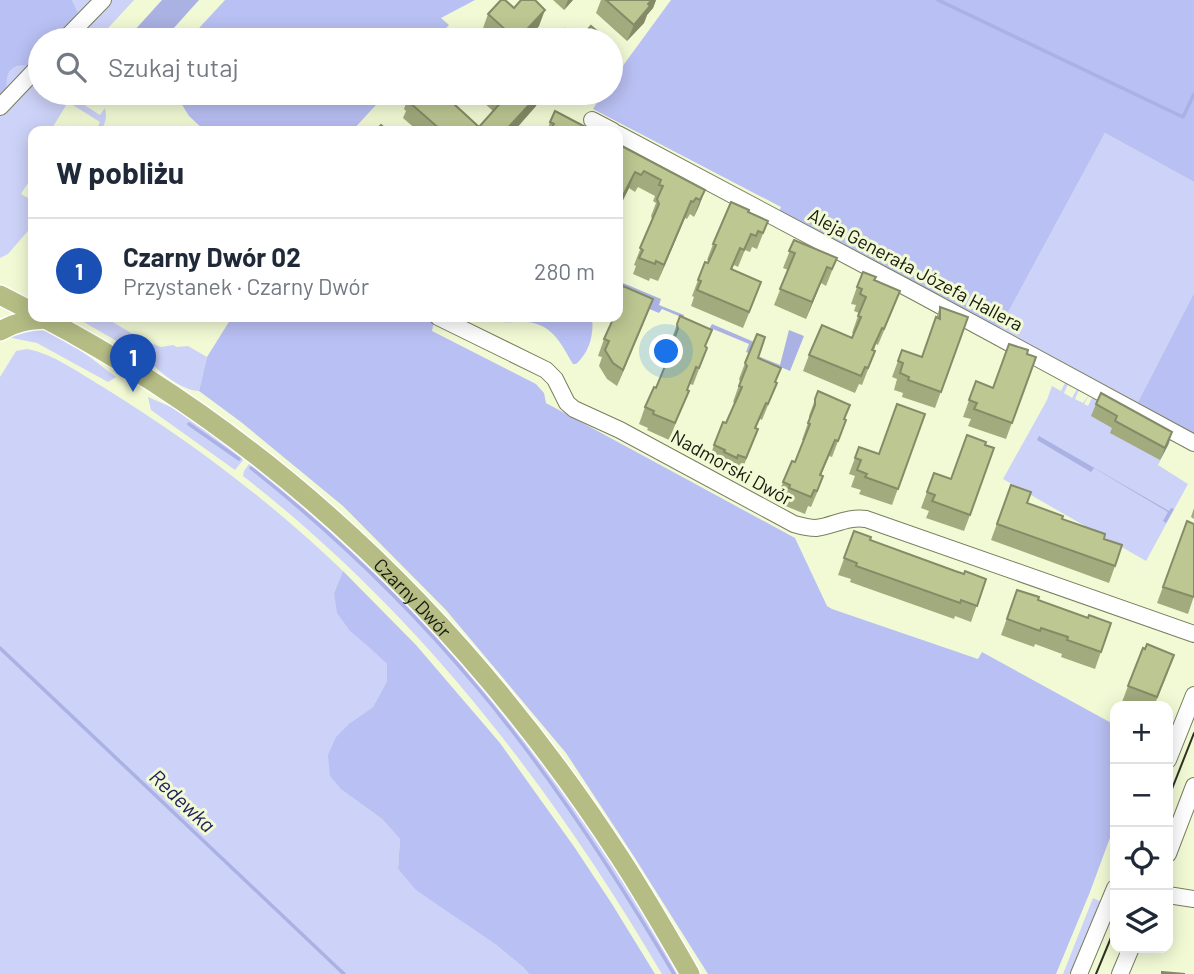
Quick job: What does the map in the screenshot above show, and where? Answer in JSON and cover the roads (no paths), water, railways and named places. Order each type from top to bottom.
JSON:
[{"type":"main road","name":"Czarny Dwór","points":[[6,298],[28,310]]},
{"type":"main road","points":[[0,322],[6,298]]},
{"type":"main road","points":[[0,331],[28,319]]},
{"type":"main road","name":"Czarny Dwór","points":[[51,322],[149,379],[254,452],[330,515],[408,589],[495,686],[561,772],[620,857],[690,974]]},
{"type":"street","points":[[76,28],[103,0]]},
{"type":"street","points":[[0,107],[28,78]]},
{"type":"street","name":"Aleja Generała Józefa Hallera","points":[[592,120],[604,126]]},
{"type":"street","name":"Aleja Generała Józefa Hallera","points":[[623,136],[1194,443]]},
{"type":"street","name":"Nadmorski Dwór","points":[[448,322],[546,370],[574,409],[620,430],[794,524],[818,528],[847,519],[866,519],[1194,634]]},
{"type":"street","points":[[1173,748],[1194,695]]},
{"type":"street","points":[[1173,841],[1194,786]]},
{"type":"street","points":[[1079,974],[1114,890]]},
{"type":"street","points":[[1173,896],[1194,899]]},
{"type":"street","points":[[1120,974],[1129,953]]},
{"type":"waterway","points":[[938,0],[1183,117],[1194,94]]},
{"type":"waterway","points":[[189,424],[239,459]]},
{"type":"waterway","points":[[251,468],[369,571],[424,627],[476,686],[530,754],[581,826],[674,974]]},
{"type":"waterway","name":"Redewka","points":[[0,648],[344,974]]},
{"type":"tram line","points":[[1173,786],[1194,733]]},
{"type":"tram line","points":[[1096,974],[1110,940]]},
{"type":"place","name":"Czarny Dwór 02","points":[[133,392]]}]
